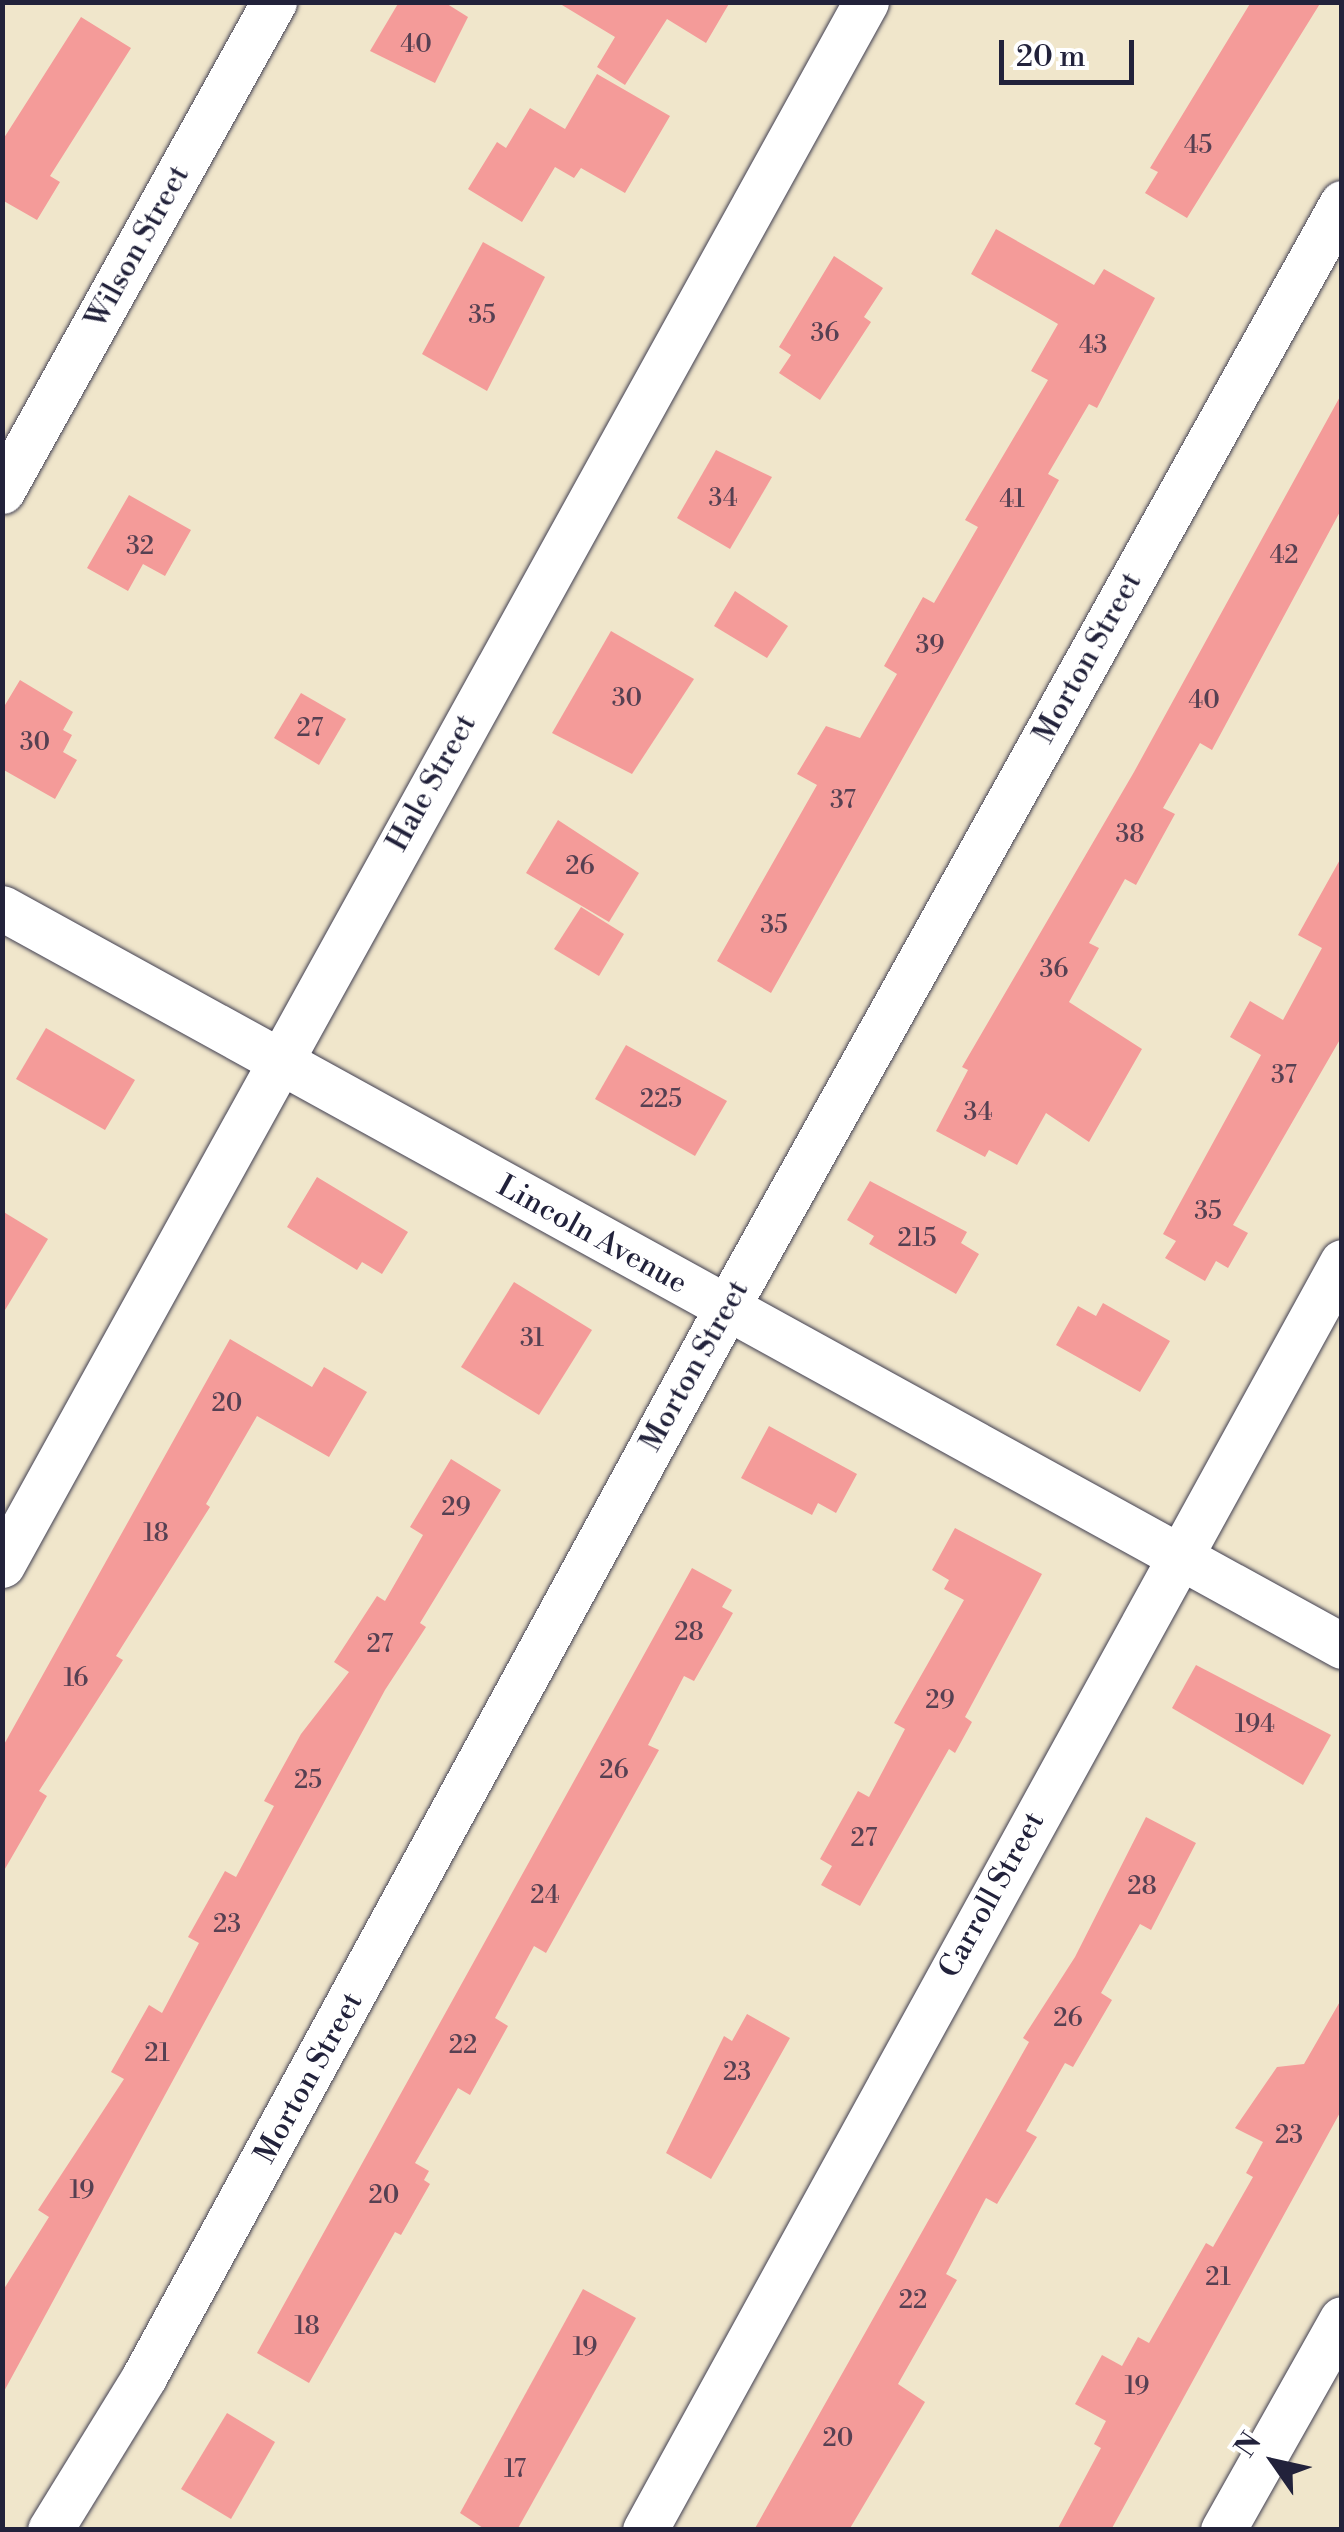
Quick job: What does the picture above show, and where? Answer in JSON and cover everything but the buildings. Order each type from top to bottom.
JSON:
[{"type":"street","name":"Wilson Street","points":[[2,491],[274,2]]},
{"type":"street","name":"Hale Street","points":[[2,1565],[866,2]]},
{"type":"street","name":"Morton Street","points":[[50,2530],[144,2377],[726,1309],[1342,203]]},
{"type":"street","name":"Lincoln Avenue","points":[[2,908],[1342,1646]]},
{"type":"street","name":"Carroll Street","points":[[645,2530],[1342,1262]]},
{"type":"street","points":[[1223,2530],[1342,2319]]}]
